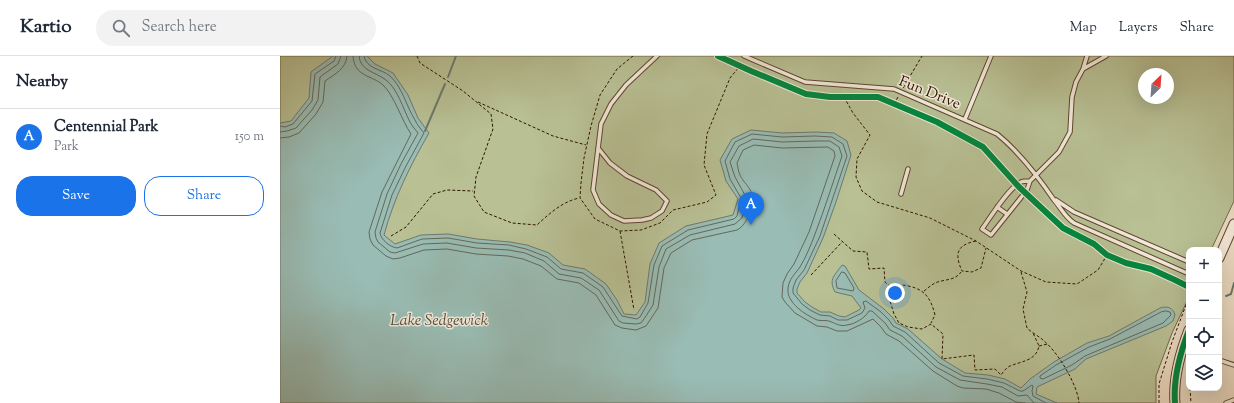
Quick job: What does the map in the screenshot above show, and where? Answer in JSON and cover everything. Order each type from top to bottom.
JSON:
[{"type":"street","points":[[1222,251],[1234,224]]},
{"type":"street","points":[[1175,403],[1177,369],[1186,340]]},
{"type":"lane","points":[[598,148],[610,163],[627,176],[656,190],[667,201],[662,211],[651,218],[624,221],[611,215],[599,204],[593,190],[598,148],[601,124],[611,104],[626,85],[658,56]]},
{"type":"lane","name":"Fun Drive","points":[[744,56],[805,82],[894,89],[997,134],[1007,142],[1035,175],[1067,218],[1074,223],[1186,273]]},
{"type":"lane","points":[[965,119],[992,56]]},
{"type":"lane","points":[[1030,181],[1020,182],[997,207],[982,228],[991,235],[1027,190],[1030,181],[1059,152],[1070,132],[1072,97],[1076,82],[1084,69],[1087,56]]},
{"type":"lane","points":[[1084,69],[1106,56]]},
{"type":"lane","points":[[902,194],[908,169]]},
{"type":"lane","name":"Fun Drive","points":[[1055,200],[1074,212],[1186,261]]},
{"type":"lane","points":[[997,207],[1007,214]]},
{"type":"lane","points":[[1222,361],[1234,365]]},
{"type":"lane","points":[[1226,403],[1234,400]]},
{"type":"path","points":[[416,56],[420,63],[463,91],[491,114],[493,129],[476,177],[474,191],[474,196],[484,212],[512,223],[537,225],[552,211],[571,200],[580,198]]},
{"type":"path","points":[[633,56],[617,69],[600,95],[587,145],[581,183],[580,198],[595,218],[620,231],[641,230],[660,223],[673,210],[707,202],[716,195],[704,165],[707,134],[730,78],[740,66]]},
{"type":"path","points":[[901,107],[891,103],[901,92],[922,56]]},
{"type":"path","points":[[837,97],[847,97],[853,113],[870,135],[858,159],[856,177],[862,191],[877,202],[930,218],[976,241],[1021,271],[1046,282],[1077,284],[1098,270],[1105,253],[1114,258]]},
{"type":"path","points":[[475,101],[553,136],[587,145]]},
{"type":"path","points":[[390,236],[406,227],[433,194],[447,190],[474,191]]},
{"type":"path","points":[[620,231],[634,310]]},
{"type":"path","points":[[834,234],[853,251],[867,252],[869,269],[884,268],[884,282],[894,290]]},
{"type":"path","points":[[962,270],[958,260],[958,251],[965,243],[976,241]]},
{"type":"path","points":[[811,275],[842,242]]},
{"type":"path","points":[[962,270],[972,272],[981,268],[986,247]]},
{"type":"path","points":[[924,291],[936,283],[959,275],[962,270]]},
{"type":"path","points":[[1021,271],[1027,292],[1023,309],[1027,328],[1048,344],[1056,354],[1070,376],[1077,391],[1079,403]]},
{"type":"path","points":[[903,285],[914,286],[924,291],[932,302],[936,314],[931,324],[922,329],[908,327],[899,323],[894,314],[890,300],[894,290],[903,285]]},
{"type":"path","points":[[1159,403],[1159,384],[1172,342],[1186,305]]},
{"type":"path","points":[[931,324],[943,334],[942,359],[974,355],[975,370],[995,369],[1001,375],[1009,366],[1029,360],[1039,346]]},
{"type":"path","points":[[1033,333],[1039,346]]},
{"type":"path","points":[[1039,346],[1048,344]]},
{"type":"path","points":[[1190,391],[1191,403]]},
{"type":"green space","points":[[280,56],[1234,56],[1234,201],[1212,247],[1186,247],[1186,303],[1172,333],[1156,376],[1156,403],[280,403]]},
{"type":"water","name":"Lake Sedgewick","points":[[333,56],[367,56],[375,64],[393,73],[408,95],[418,118],[429,133],[403,182],[388,221],[384,235],[395,244],[421,235],[448,234],[527,245],[549,253],[563,265],[585,269],[606,284],[617,300],[624,314],[636,315],[645,302],[650,264],[659,243],[686,226],[733,215],[738,199],[726,181],[720,160],[732,139],[751,130],[782,133],[834,133],[847,141],[851,155],[823,238],[807,273],[797,289],[797,293],[805,302],[821,312],[830,312],[845,317],[861,308],[852,296],[835,292],[833,288],[833,277],[842,265],[845,266],[859,290],[884,309],[896,323],[908,329],[942,359],[965,373],[988,375],[1005,379],[1021,388],[1030,379],[1054,362],[1087,343],[1109,336],[1160,308],[1169,308],[1173,310],[1175,315],[1173,321],[1166,326],[1086,359],[1075,369],[1037,387],[1036,394],[1057,403],[280,403],[280,123],[291,121],[309,98],[311,72]]},
{"type":"waterway","points":[[448,77],[456,56]]},
{"type":"waterway","points":[[425,131],[445,84]]},
{"type":"waterway","points":[[1226,296],[1231,294],[1234,283]]},
{"type":"cycle path","points":[[718,56],[806,94],[830,97],[878,97],[937,122],[983,147],[1019,187],[1063,228],[1094,244],[1107,255],[1126,263],[1151,269],[1186,286]]},
{"type":"cycle path","points":[[1175,403],[1176,375],[1186,339]]},
{"type":"place","name":"Centennial Park","points":[[751,225]]}]
